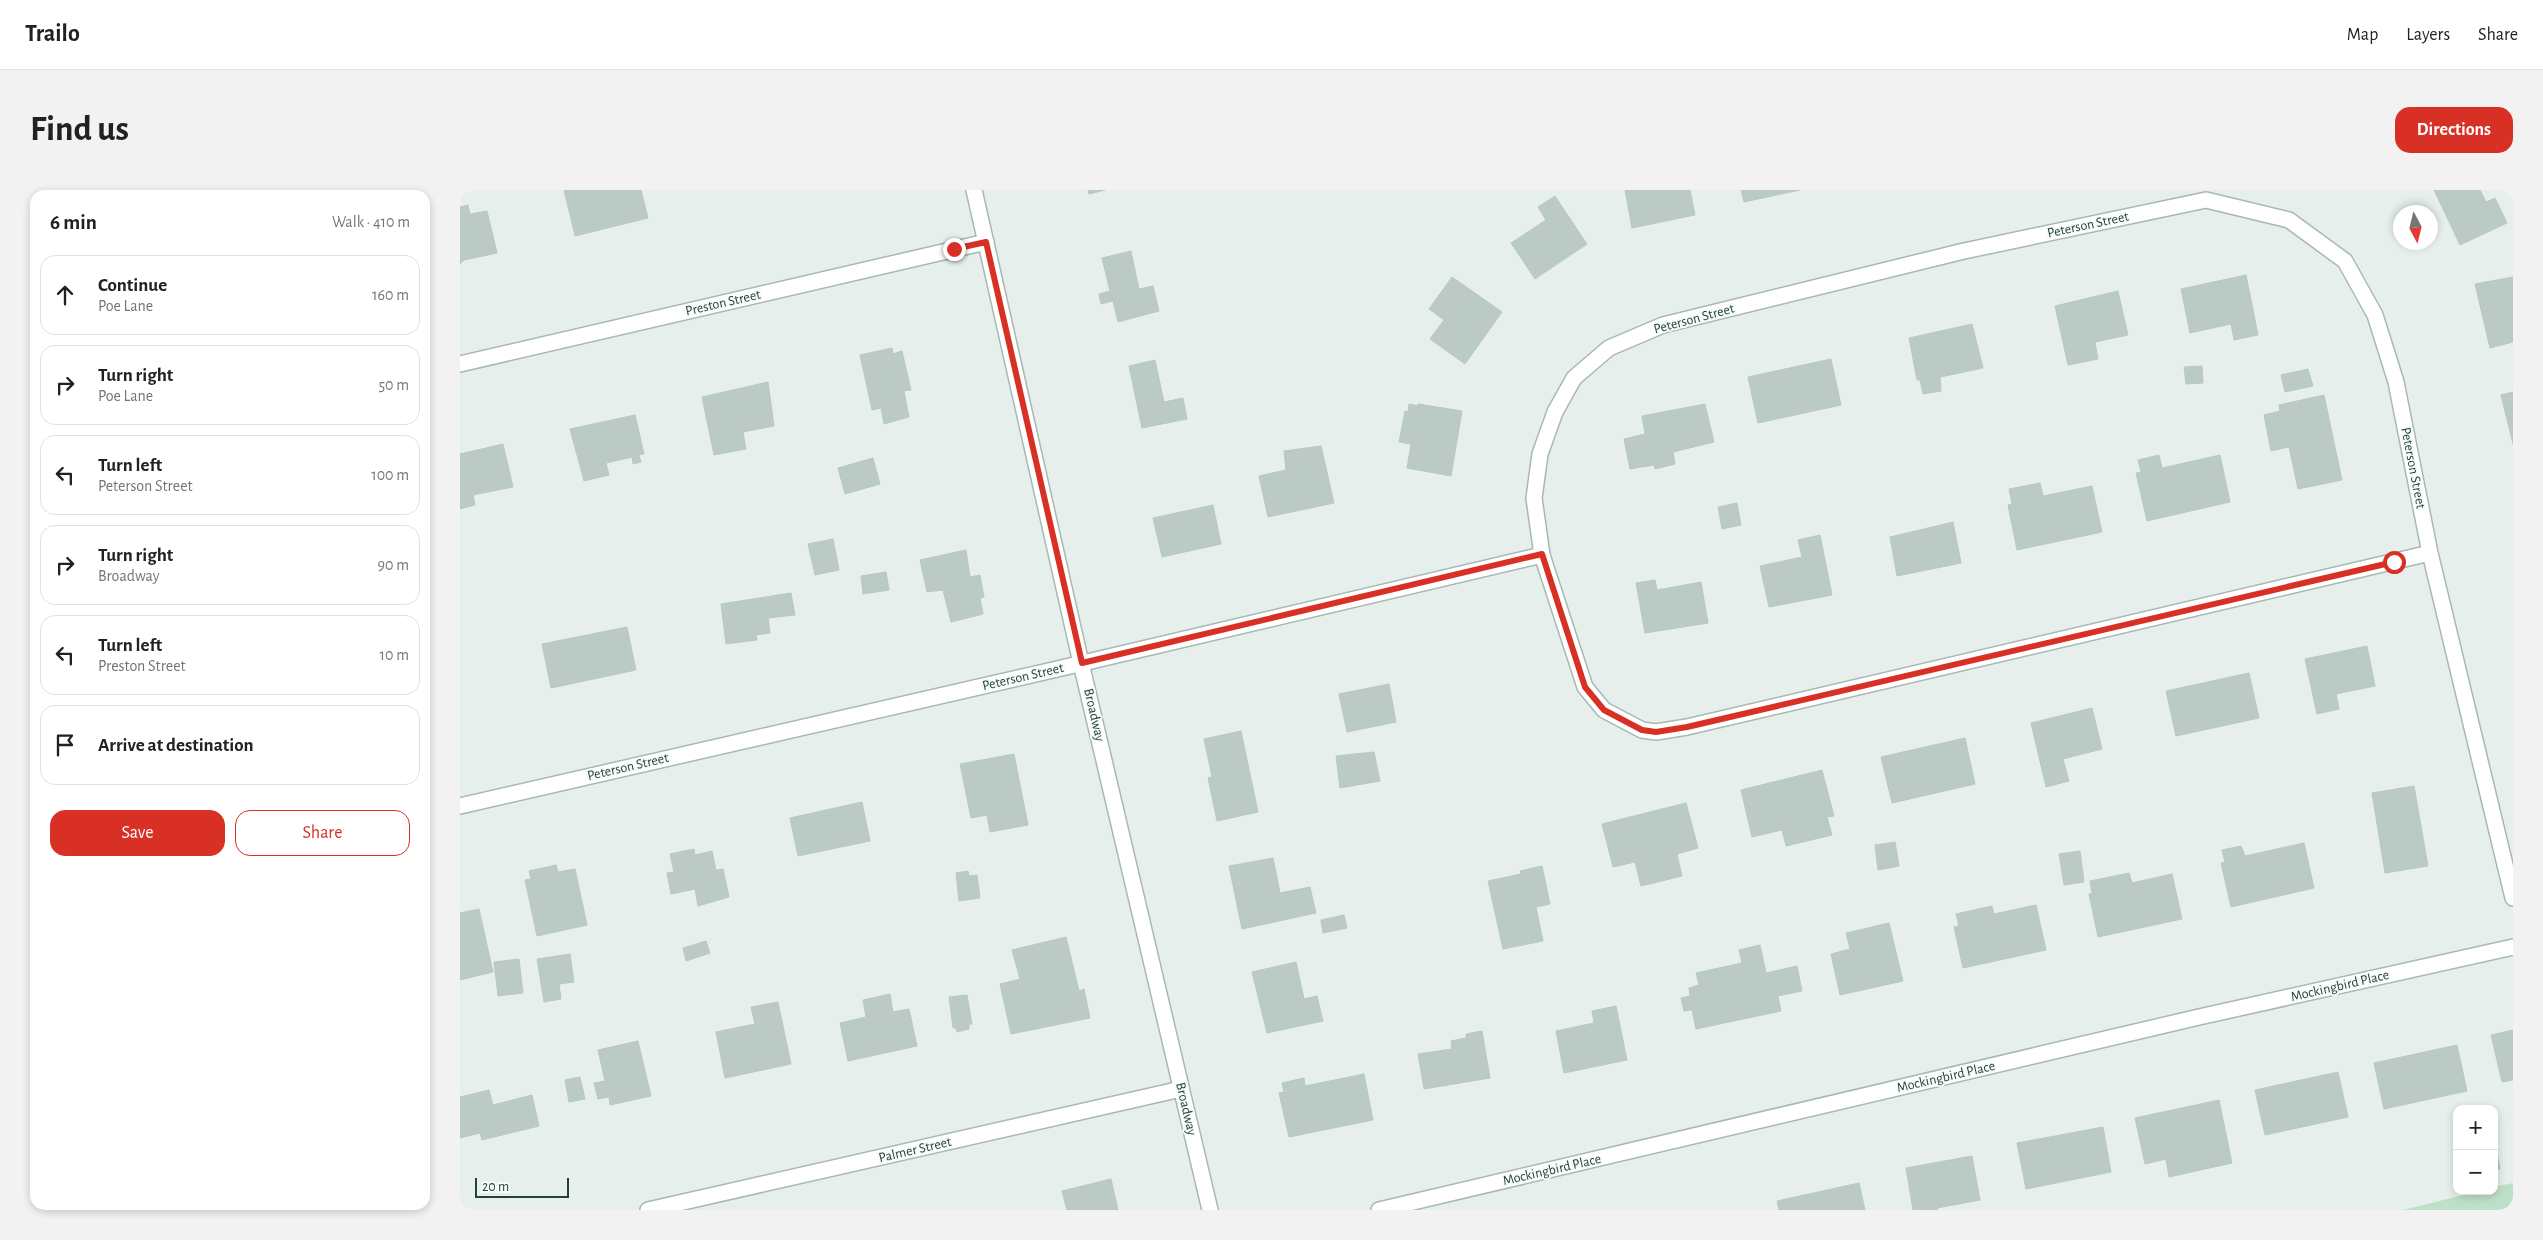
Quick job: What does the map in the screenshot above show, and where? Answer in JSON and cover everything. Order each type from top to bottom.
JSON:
[{"type":"street","name":"Broadway","points":[[974,190],[1210,1210]]},
{"type":"street","name":"Peterson Street","points":[[460,806],[1082,663],[1542,554],[1534,498],[1540,454],[1555,412],[1574,378],[1609,348],[1663,325],[1964,251],[2206,200],[2289,220],[2344,261],[2375,314],[2396,382],[2430,553],[2513,898]]},
{"type":"street","name":"Preston Street","points":[[460,364],[986,242]]},
{"type":"street","points":[[1542,554],[1585,687],[1604,710],[1617,719],[1642,730],[1656,732],[1687,727],[2430,553]]},
{"type":"street","name":"Mockingbird Place","points":[[1379,1210],[2199,1017],[2513,947]]},
{"type":"street","name":"Palmer Street","points":[[648,1210],[1182,1089]]},
{"type":"green space","points":[[2513,1183],[2513,1210],[2403,1210],[2463,1195],[2498,1195],[2498,1186]]},
{"type":"building","points":[[564,190],[641,190],[648,218],[575,236]]},
{"type":"building","points":[[1088,190],[1105,190],[1089,194]]},
{"type":"building","points":[[1625,190],[1690,190],[1695,215],[1632,228]]},
{"type":"building","points":[[1741,190],[1800,190],[1744,202]]},
{"type":"building","points":[[2434,190],[2480,190],[2486,202],[2495,198],[2507,223],[2460,245]]},
{"type":"building","points":[[1555,196],[1587,244],[1535,279],[1511,243],[1546,220],[1538,207]]},
{"type":"building","points":[[468,205],[470,214],[487,211],[497,253],[464,260],[460,264],[460,207]]},
{"type":"building","points":[[1131,251],[1139,289],[1153,286],[1159,311],[1118,322],[1113,301],[1101,304],[1099,294],[1110,291],[1102,258]]},
{"type":"building","points":[[2246,275],[2258,335],[2234,340],[2231,324],[2190,333],[2181,289]]},
{"type":"building","points":[[1452,277],[1502,312],[1465,364],[1430,339],[1444,320],[1429,309]]},
{"type":"building","points":[[2513,277],[2513,342],[2490,348],[2475,284]]},
{"type":"building","points":[[2118,291],[2128,335],[2095,342],[2098,359],[2068,365],[2055,306]]},
{"type":"building","points":[[1972,324],[1983,368],[1940,377],[1941,391],[1923,394],[1920,380],[1917,380],[1909,338]]},
{"type":"building","points":[[892,348],[893,354],[902,351],[911,390],[904,391],[909,417],[884,424],[881,408],[872,410],[860,355]]},
{"type":"building","points":[[1831,359],[1841,405],[1758,423],[1748,377]]},
{"type":"building","points":[[1155,360],[1164,402],[1183,398],[1187,419],[1142,428],[1129,366]]},
{"type":"building","points":[[2202,366],[2203,383],[2186,384],[2184,367]]},
{"type":"building","points":[[2308,369],[2313,386],[2285,392],[2281,375]]},
{"type":"building","points":[[768,382],[774,426],[743,432],[746,449],[714,455],[702,397]]},
{"type":"building","points":[[2513,392],[2513,444],[2501,395]]},
{"type":"building","points":[[2324,395],[2342,480],[2298,489],[2289,447],[2271,451],[2264,415],[2280,411],[2279,405]]},
{"type":"building","points":[[1409,404],[1462,411],[1451,476],[1407,468],[1411,444],[1399,442],[1405,411],[1408,412]]},
{"type":"building","points":[[1705,404],[1714,442],[1673,452],[1675,464],[1655,469],[1654,465],[1630,469],[1624,439],[1645,434],[1642,416]]},
{"type":"building","points":[[635,415],[644,454],[639,455],[641,462],[633,464],[632,457],[606,463],[609,475],[584,481],[570,429]]},
{"type":"building","points":[[503,444],[513,487],[473,495],[475,505],[460,509],[460,454]]},
{"type":"building","points":[[1321,446],[1334,503],[1268,517],[1259,476],[1286,470],[1284,451]]},
{"type":"building","points":[[2159,455],[2162,468],[2220,455],[2230,502],[2147,521],[2136,473],[2141,472],[2138,460]]},
{"type":"building","points":[[873,458],[880,484],[845,494],[838,468]]},
{"type":"building","points":[[2040,483],[2043,496],[2092,486],[2102,532],[2017,550],[2008,505],[2012,504],[2009,489]]},
{"type":"building","points":[[1737,503],[1741,525],[1722,529],[1718,507]]},
{"type":"building","points":[[1213,505],[1221,544],[1162,557],[1153,518]]},
{"type":"building","points":[[1953,522],[1961,563],[1897,576],[1890,537]]},
{"type":"building","points":[[1820,535],[1832,595],[1769,607],[1760,566],[1802,557],[1798,540]]},
{"type":"building","points":[[833,539],[839,570],[815,575],[808,544]]},
{"type":"building","points":[[966,550],[970,577],[980,575],[984,597],[980,598],[983,614],[951,622],[943,590],[927,592],[920,560]]},
{"type":"building","points":[[886,572],[889,590],[863,594],[861,576]]},
{"type":"building","points":[[1655,580],[1657,590],[1701,582],[1708,623],[1645,633],[1636,583]]},
{"type":"building","points":[[791,593],[795,615],[768,618],[770,633],[756,635],[757,640],[726,644],[721,604]]},
{"type":"building","points":[[627,627],[636,670],[551,688],[542,644]]},
{"type":"building","points":[[2367,646],[2375,686],[2336,694],[2339,709],[2317,714],[2305,659]]},
{"type":"building","points":[[2249,673],[2259,718],[2176,736],[2166,691]]},
{"type":"building","points":[[1389,684],[1396,722],[1347,732],[1339,694]]},
{"type":"building","points":[[2092,708],[2102,749],[2063,759],[2069,781],[2046,787],[2031,723]]},
{"type":"building","points":[[1241,731],[1258,812],[1217,821],[1208,778],[1212,777],[1204,739]]},
{"type":"building","points":[[1965,738],[1975,784],[1892,803],[1881,757]]},
{"type":"building","points":[[1374,752],[1380,781],[1340,788],[1336,756]]},
{"type":"building","points":[[1014,754],[1028,825],[990,832],[987,815],[971,818],[960,764]]},
{"type":"building","points":[[1822,770],[1834,816],[1827,817],[1832,835],[1786,846],[1782,830],[1752,837],[1741,790]]},
{"type":"building","points":[[2414,786],[2428,866],[2385,873],[2372,793]]},
{"type":"building","points":[[862,802],[870,841],[798,856],[790,818]]},
{"type":"building","points":[[1686,803],[1698,848],[1677,854],[1682,876],[1641,886],[1635,862],[1613,867],[1602,824]]},
{"type":"building","points":[[1895,842],[1899,866],[1878,870],[1875,845]]},
{"type":"building","points":[[2304,843],[2314,888],[2231,907],[2221,863],[2225,862],[2222,850],[2241,846],[2245,856]]},
{"type":"building","points":[[694,849],[695,855],[712,851],[716,870],[723,869],[729,897],[698,906],[695,889],[671,894],[667,873],[674,872],[670,854]]},
{"type":"building","points":[[2080,851],[2084,882],[2064,885],[2059,854]]},
{"type":"building","points":[[1273,858],[1280,893],[1310,887],[1316,913],[1242,929],[1229,866]]},
{"type":"building","points":[[556,865],[558,872],[575,869],[587,925],[537,936],[525,880],[531,879],[529,871]]},
{"type":"building","points":[[1542,866],[1550,904],[1536,907],[1543,941],[1503,949],[1488,881],[1521,874],[1520,871]]},
{"type":"building","points":[[968,871],[969,876],[977,875],[980,898],[959,901],[956,873]]},
{"type":"building","points":[[2129,873],[2132,883],[2172,874],[2182,919],[2098,937],[2089,894],[2092,893],[2090,881]]},
{"type":"building","points":[[2036,905],[2046,950],[1963,968],[1954,927],[1959,926],[1956,914],[1992,906],[1994,914]]},
{"type":"building","points":[[479,909],[493,972],[460,980],[460,913]]},
{"type":"building","points":[[1344,915],[1347,928],[1323,933],[1321,920]]},
{"type":"building","points":[[1889,923],[1903,981],[1840,995],[1831,954],[1850,949],[1846,933]]},
{"type":"building","points":[[1066,937],[1079,991],[1084,989],[1090,1018],[1011,1034],[1000,984],[1020,979],[1012,950]]},
{"type":"building","points":[[706,941],[710,953],[686,961],[683,948]]},
{"type":"building","points":[[1760,945],[1766,973],[1797,966],[1802,991],[1778,996],[1781,1011],[1696,1029],[1692,1010],[1684,1011],[1681,998],[1690,996],[1689,988],[1699,985],[1696,973],[1742,963],[1739,950]]},
{"type":"building","points":[[570,954],[574,982],[559,984],[561,999],[544,1002],[537,959]]},
{"type":"building","points":[[519,959],[523,993],[498,996],[494,962]]},
{"type":"building","points":[[1296,962],[1304,999],[1317,996],[1323,1021],[1267,1033],[1252,972]]},
{"type":"building","points":[[890,994],[893,1012],[909,1009],[917,1046],[848,1061],[840,1023],[866,1017],[863,1000]]},
{"type":"building","points":[[967,995],[972,1024],[969,1024],[969,1029],[957,1032],[956,1028],[953,1028],[949,997]]},
{"type":"building","points":[[778,1002],[791,1064],[725,1078],[716,1032],[755,1024],[751,1007]]},
{"type":"building","points":[[1616,1006],[1627,1060],[1564,1073],[1556,1031],[1594,1023],[1592,1011]]},
{"type":"building","points":[[2513,1030],[2513,1080],[2502,1082],[2491,1035]]},
{"type":"building","points":[[1482,1031],[1490,1078],[1424,1089],[1418,1054],[1452,1049],[1451,1041],[1466,1038],[1466,1034]]},
{"type":"building","points":[[638,1041],[651,1096],[610,1105],[609,1097],[598,1099],[594,1083],[605,1081],[598,1050]]},
{"type":"building","points":[[2457,1045],[2467,1091],[2384,1109],[2374,1063]]},
{"type":"building","points":[[2338,1072],[2348,1117],[2265,1135],[2255,1090]]},
{"type":"building","points":[[1364,1074],[1373,1120],[1289,1137],[1279,1093],[1284,1092],[1282,1083],[1304,1078],[1305,1086]]},
{"type":"building","points":[[580,1077],[585,1099],[569,1102],[565,1080]]},
{"type":"building","points":[[489,1090],[493,1105],[532,1095],[539,1126],[482,1140],[480,1133],[460,1138],[460,1097]]},
{"type":"building","points":[[2219,1100],[2232,1163],[2169,1177],[2166,1159],[2145,1164],[2135,1118]]},
{"type":"building","points":[[2103,1127],[2111,1172],[2026,1189],[2017,1143]]},
{"type":"building","points":[[1972,1156],[1980,1200],[1937,1208],[1938,1210],[1913,1210],[1906,1168]]},
{"type":"building","points":[[1111,1179],[1118,1210],[1067,1210],[1062,1191]]},
{"type":"building","points":[[1859,1183],[1865,1210],[1779,1210],[1777,1201]]},
{"type":"route","points":[[954,249],[986,242],[1082,663],[1542,554],[1585,687],[1604,710],[1617,719],[1642,730],[1656,732],[1687,727],[2394,562]]}]
